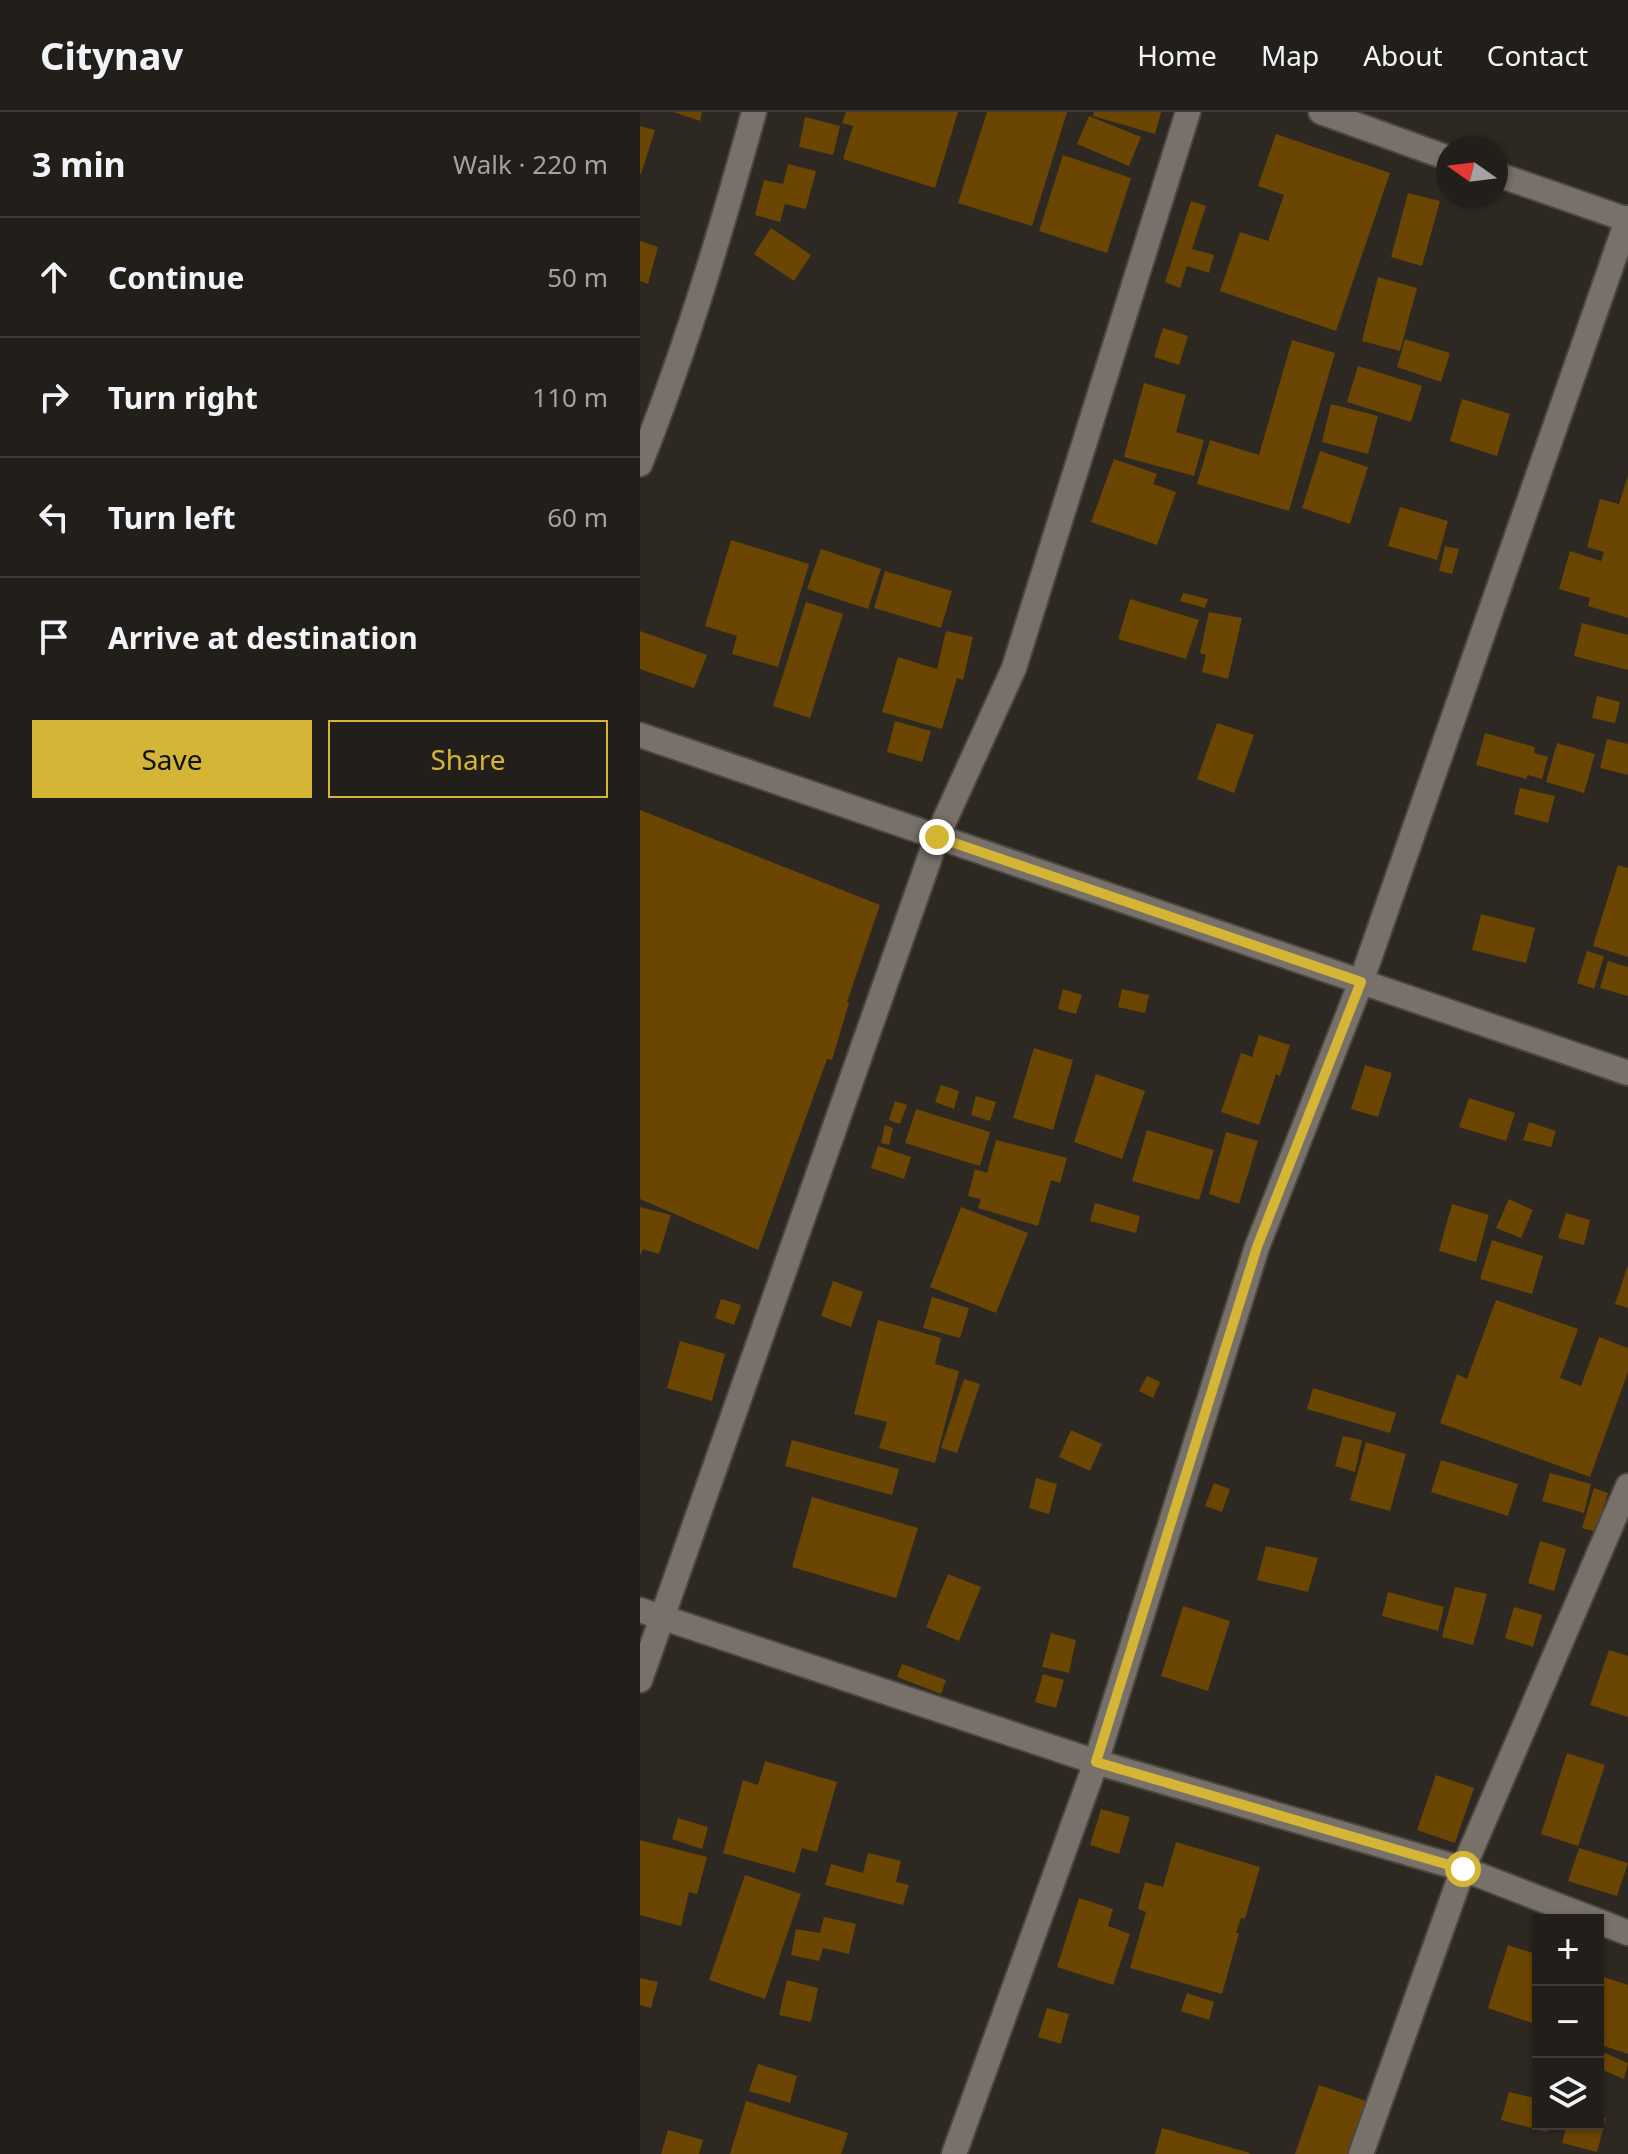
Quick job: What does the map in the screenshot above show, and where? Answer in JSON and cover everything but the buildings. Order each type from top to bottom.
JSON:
[{"type":"street","points":[[640,464],[710,271],[754,112]]},
{"type":"street","points":[[640,1680],[651,1613],[937,837],[1014,668],[1188,112]]},
{"type":"street","points":[[1321,112],[1436,154]]},
{"type":"street","points":[[954,2154],[1096,1762],[1257,1247],[1361,982],[1628,220],[1508,178]]},
{"type":"street","points":[[640,735],[1628,1073]]},
{"type":"street","points":[[1361,2154],[1463,1869],[1628,1486]]},
{"type":"street","points":[[651,1613],[1096,1762],[1463,1869],[1578,1914]]},
{"type":"street","points":[[1604,1924],[1628,1933]]},
{"type":"route","points":[[937,837],[1361,982],[1257,1247],[1096,1762],[1463,1869]]}]
